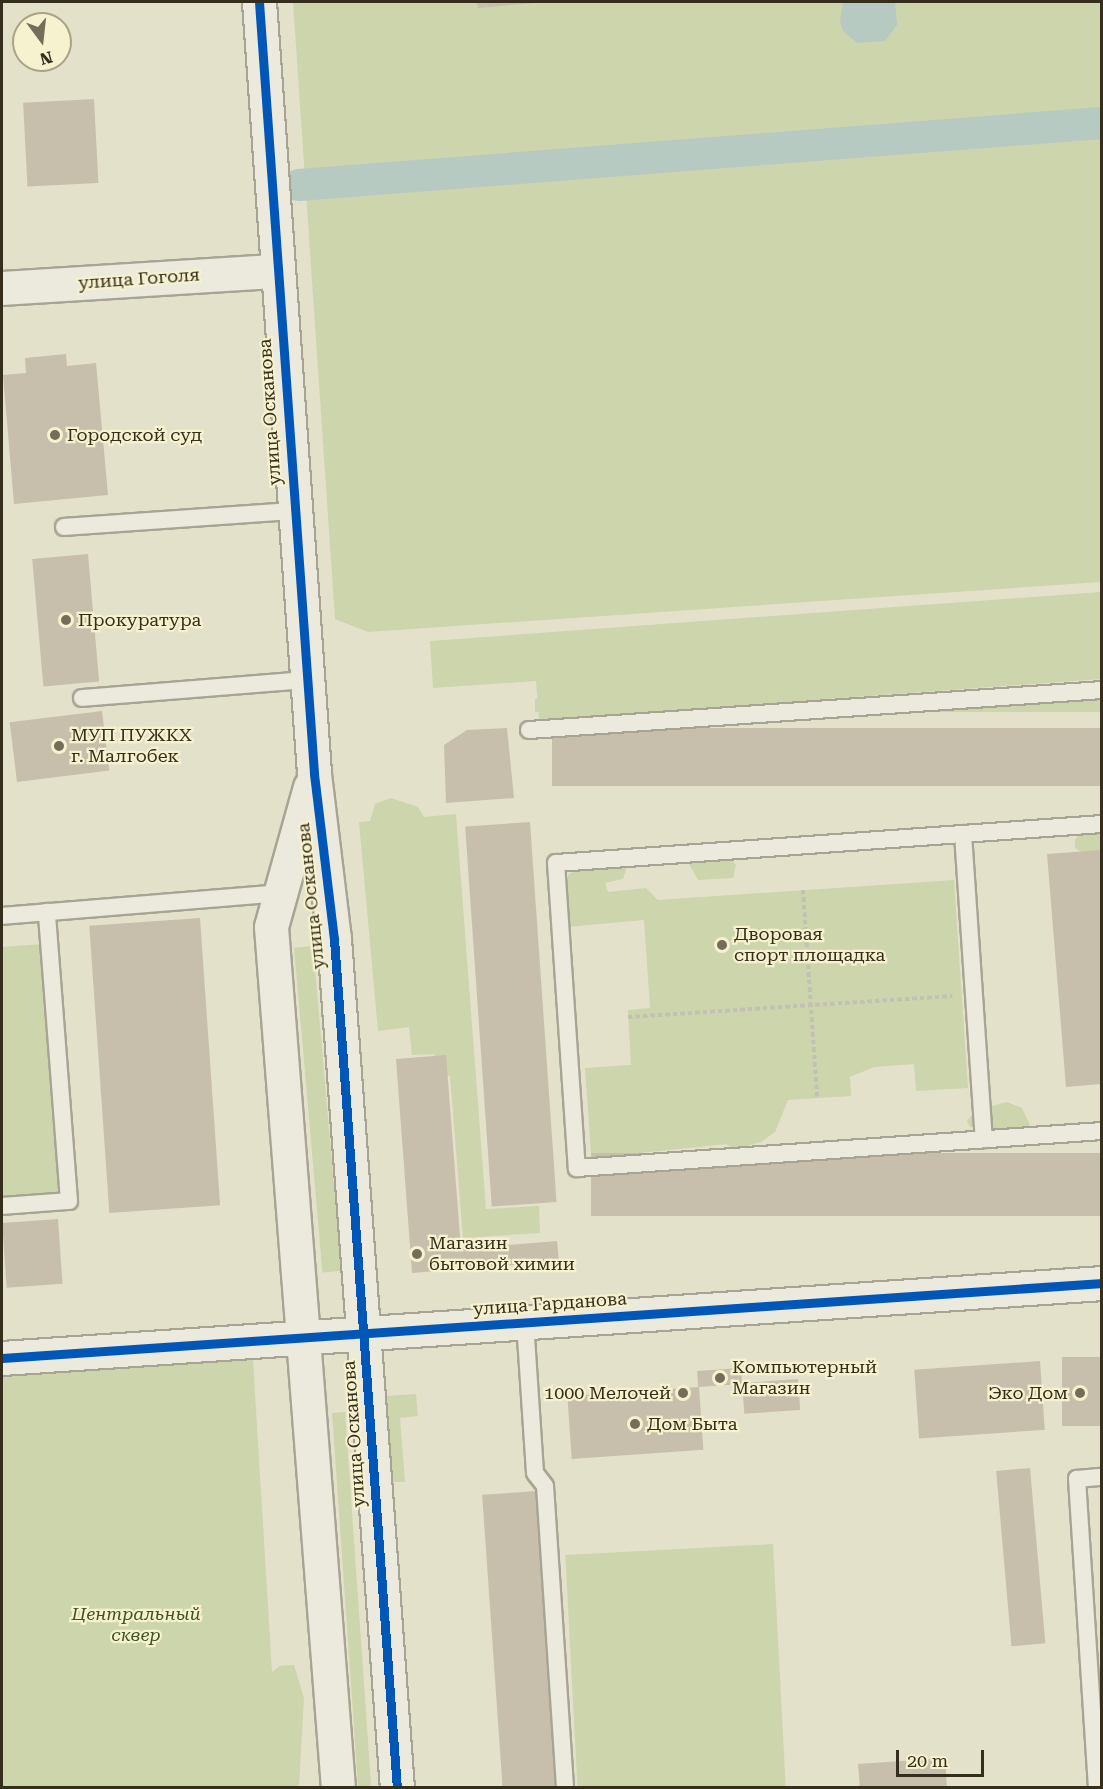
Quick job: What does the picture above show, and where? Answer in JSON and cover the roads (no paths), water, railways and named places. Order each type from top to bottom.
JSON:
[{"type":"street","name":"улица Осканова","points":[[259,2],[276,271],[314,774],[334,939],[397,1788]]},
{"type":"street","name":"улица Гоголя","points":[[2,288],[276,271]]},
{"type":"street","name":"улица Осканова","points":[[314,774],[271,927],[338,1788]]},
{"type":"street","name":"улица Гарданова","points":[[2,1358],[1101,1283]]},
{"type":"lane","points":[[64,527],[294,511]]},
{"type":"lane","points":[[82,698],[307,680]]},
{"type":"lane","points":[[529,730],[1101,690]]},
{"type":"lane","points":[[1101,825],[556,863],[577,1168],[1101,1131]]},
{"type":"lane","points":[[963,834],[984,1139]]},
{"type":"lane","points":[[2,916],[280,893]]},
{"type":"lane","points":[[2,1206],[69,1201],[47,912]]},
{"type":"lane","points":[[525,1322],[534,1473],[545,1486],[565,1788]]},
{"type":"lane","points":[[1097,1788],[1077,1479],[1101,1477]]},
{"type":"waterway","points":[[299,185],[1102,123]]},
{"type":"place","name":"Городской суд","points":[[55,435]]},
{"type":"place","name":"Прокуратура","points":[[66,620]]},
{"type":"place","name":"МУП ПУЖКХ г. Малгобек","points":[[59,746]]},
{"type":"place","name":"Дворовая спорт площадка","points":[[722,945]]},
{"type":"place","name":"Магазин бытовой химии","points":[[417,1254]]},
{"type":"place","name":"Компьютерный Магазин","points":[[720,1378]]},
{"type":"place","name":"1000 Мелочей","points":[[683,1393]]},
{"type":"place","name":"Эко Дом","points":[[1080,1393]]},
{"type":"place","name":"Дом Быта","points":[[635,1424]]},
{"type":"park label","name":"Центральный сквер","points":[[136,1625]]}]
